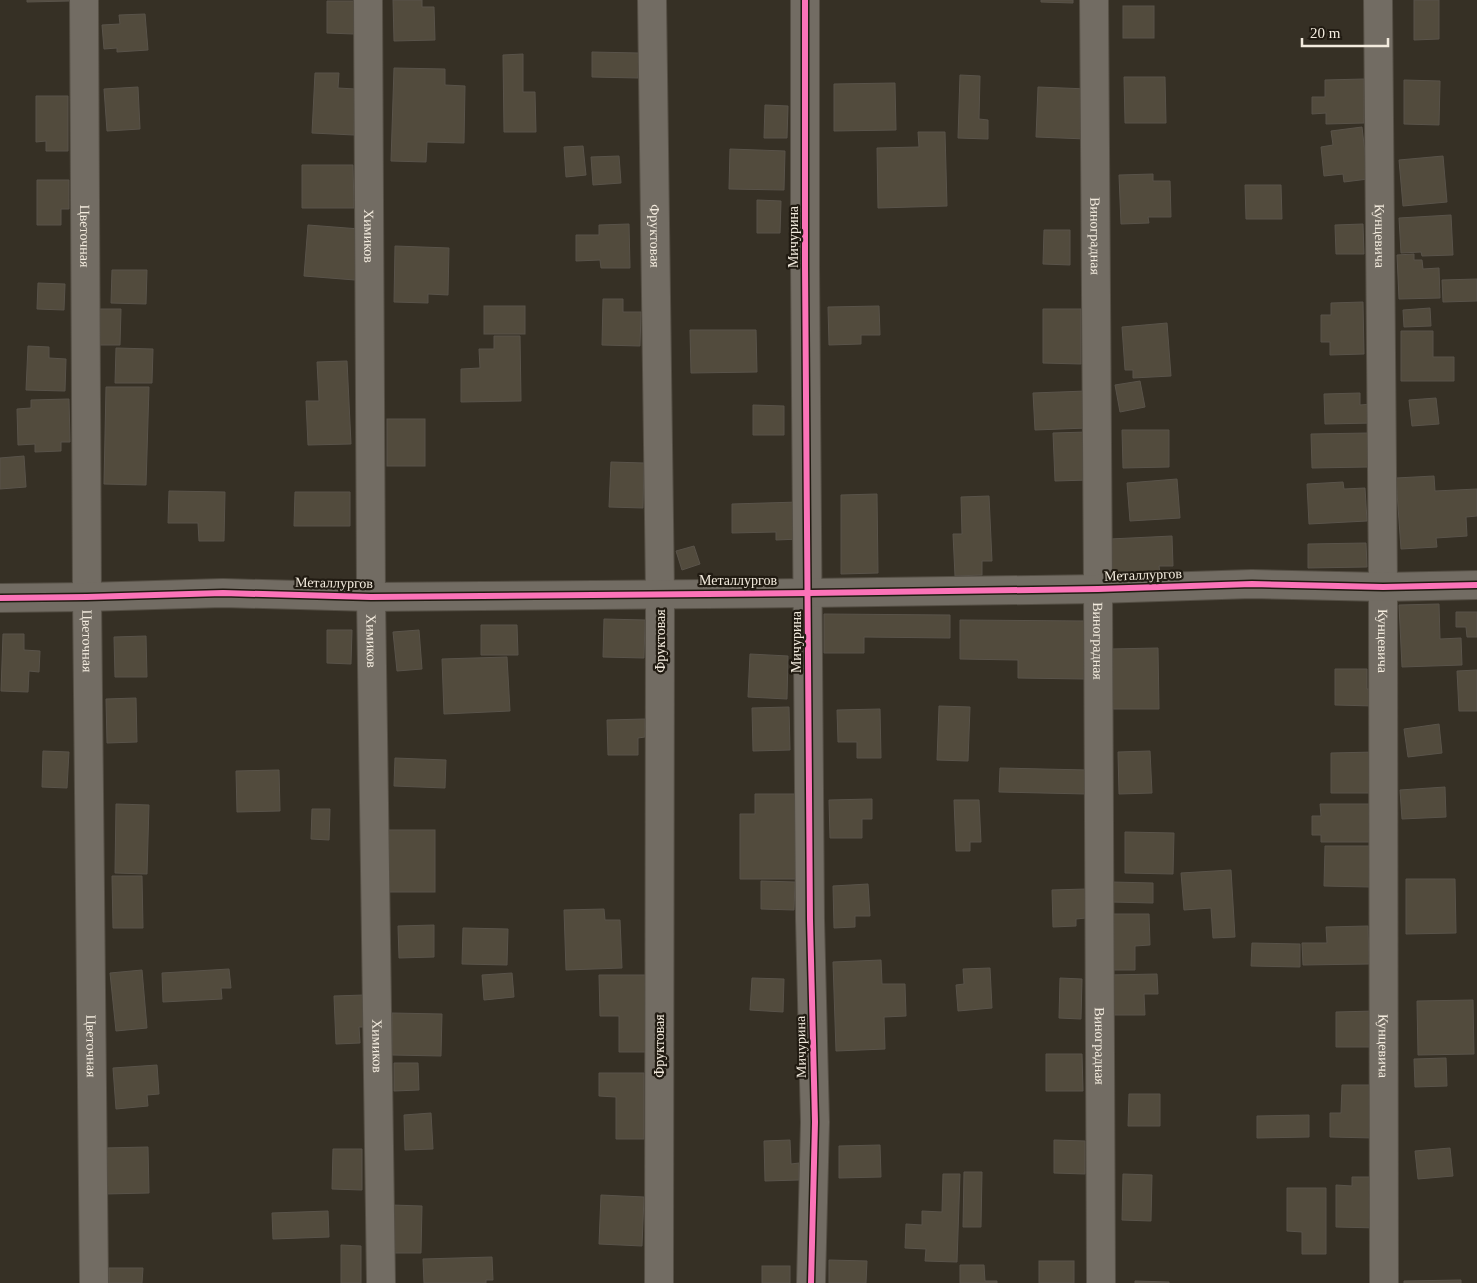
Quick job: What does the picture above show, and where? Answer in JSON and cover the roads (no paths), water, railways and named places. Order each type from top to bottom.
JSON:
[{"type":"street","name":"Цветочная","points":[[84,0],[87,597],[94,1283]]},
{"type":"street","name":"Химиков","points":[[368,0],[371,596],[381,1283]]},
{"type":"street","name":"Фруктовая","points":[[652,0],[660,593],[659,1283]]},
{"type":"street","name":"Мичурина","points":[[805,0],[810,919],[815,1122],[811,1283]]},
{"type":"street","name":"Виноградная","points":[[1094,0],[1100,1283]]},
{"type":"street","name":"Кунцевича","points":[[1378,0],[1383,587],[1384,1283]]},
{"type":"street","name":"Металлургов","points":[[0,598],[223,593],[371,596],[809,593],[1098,589],[1252,584],[1383,587],[1477,586]]}]
